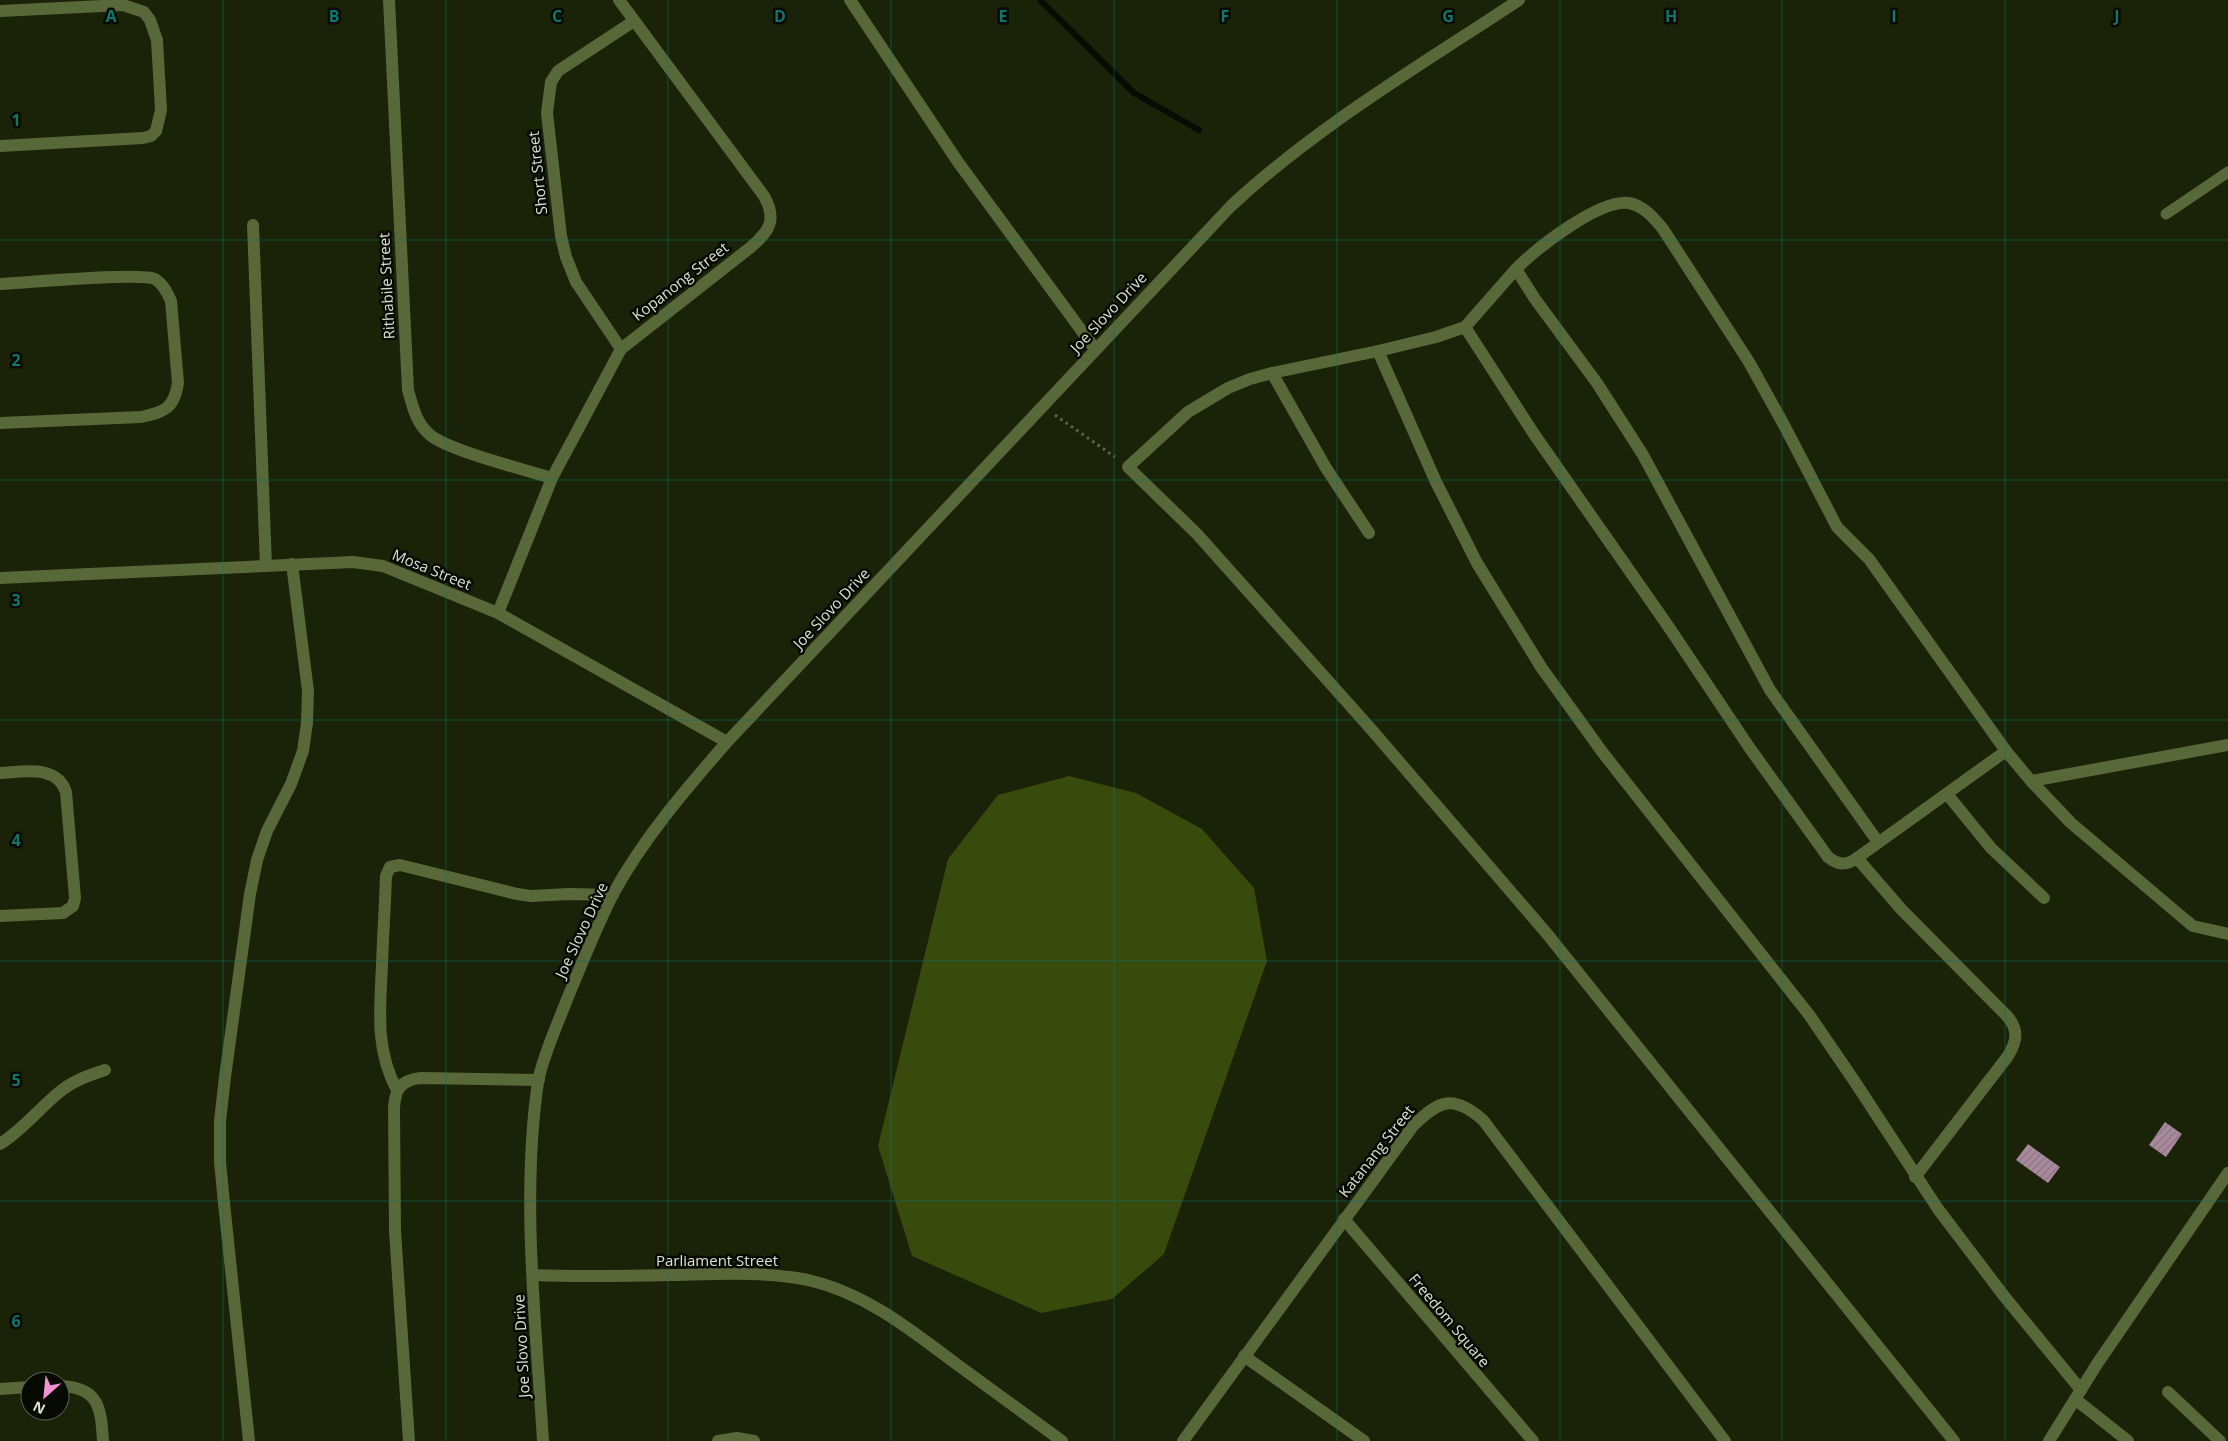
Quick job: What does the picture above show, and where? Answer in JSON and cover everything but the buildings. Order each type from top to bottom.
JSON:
[{"type":"street","name":"Rithabile Street","points":[[388,0],[408,390],[415,418],[430,436],[451,446],[552,478]]},
{"type":"street","name":"Kopanong Street","points":[[498,614],[552,478],[621,348],[759,240],[770,225],[770,207],[764,196],[619,0]]},
{"type":"street","points":[[850,0],[958,162],[1095,349]]},
{"type":"street","name":"Joe Slovo Drive","points":[[543,1441],[533,1275],[531,1199],[533,1131],[539,1080],[583,958],[613,895],[648,840],[691,782],[727,742],[1218,219],[1265,175],[1312,139],[1519,0]]},
{"type":"street","points":[[0,11],[122,5],[144,12],[150,20],[157,40],[162,110],[156,131],[151,136],[143,138],[0,146]]},
{"type":"street","name":"Short Street","points":[[621,348],[576,282],[566,257],[558,215],[547,114],[550,82],[558,71],[634,21]]},
{"type":"street","points":[[1954,1441],[1548,935],[1371,729],[1197,534],[1128,467],[1188,412],[1228,388],[1272,373],[1378,351],[1436,337],[1465,327],[1516,268],[1550,239],[1606,207],[1628,203],[1646,211],[1655,219],[1748,362],[1784,425],[1837,527],[1869,559],[2006,751],[2030,781],[2071,822],[2193,926],[2228,934]]},
{"type":"street","points":[[253,224],[266,566]]},
{"type":"street","points":[[1516,268],[1535,299],[1597,383],[1643,454],[1770,690],[1878,842]]},
{"type":"street","points":[[0,284],[129,277],[154,279],[167,291],[171,300],[178,383],[176,396],[169,406],[160,412],[141,417],[0,423]]},
{"type":"street","points":[[1465,327],[1545,450],[1828,857],[1835,863],[1843,864],[1857,858],[2006,751]]},
{"type":"street","points":[[1378,351],[1436,482],[1477,563],[1540,667],[1603,753],[1810,1016],[1855,1082],[1915,1177],[2078,1395],[2128,1441]]},
{"type":"street","points":[[1272,373],[1326,468],[1369,533]]},
{"type":"street","name":"Mosa Street","points":[[0,578],[353,562],[383,566],[498,614],[727,742]]},
{"type":"street","points":[[249,1441],[220,1162],[220,1121],[257,860],[268,831],[291,784],[303,751],[307,723],[308,691],[292,564]]},
{"type":"street","points":[[2030,781],[2228,745]]},
{"type":"street","points":[[0,773],[49,773],[63,784],[66,792],[75,898],[73,906],[63,913],[0,916]]},
{"type":"street","points":[[1946,794],[1991,848],[2044,898]]},
{"type":"street","points":[[1857,858],[1901,909],[2007,1016],[2014,1024],[2016,1031],[2013,1047],[2008,1056],[1915,1177]]},
{"type":"street","points":[[397,1090],[388,1075],[383,1059],[379,1020],[386,876],[390,867],[400,864],[531,896],[569,894],[613,895]]},
{"type":"street","points":[[0,1144],[13,1136],[63,1089],[83,1077],[105,1070]]},
{"type":"street","points":[[408,1441],[395,1232],[394,1108],[397,1090],[410,1079],[421,1078],[539,1080]]},
{"type":"street","name":"Katanang Street","points":[[1183,1441],[1413,1126],[1424,1115],[1444,1102],[1459,1104],[1471,1110],[1483,1120],[1726,1441]]},
{"type":"street","points":[[2049,1441],[2228,1173]]},
{"type":"street","name":"Freedom Square","points":[[1344,1218],[1532,1441]]},
{"type":"street","name":"Parliament Street","points":[[533,1275],[621,1276],[742,1273],[808,1280],[834,1288],[867,1302],[900,1322],[1062,1441]]},
{"type":"street","points":[[1244,1356],[1364,1441]]},
{"type":"street","points":[[70,1387],[81,1389],[94,1398],[100,1408],[103,1441]]},
{"type":"street","points":[[0,1389],[20,1388]]},
{"type":"street","points":[[2168,1392],[2220,1441]]},
{"type":"street","points":[[718,1441],[737,1438],[754,1441]]},
{"type":"lane","points":[[2166,214],[2228,172]]},
{"type":"path","points":[[1043,405],[1128,467]]},
{"type":"green space","points":[[1069,776],[1136,793],[1202,829],[1254,888],[1267,961],[1164,1254],[1112,1299],[1041,1313],[912,1256],[878,1146],[948,859],[998,795]]},
{"type":"waterway","points":[[1040,0],[1134,93],[1199,130]]}]
